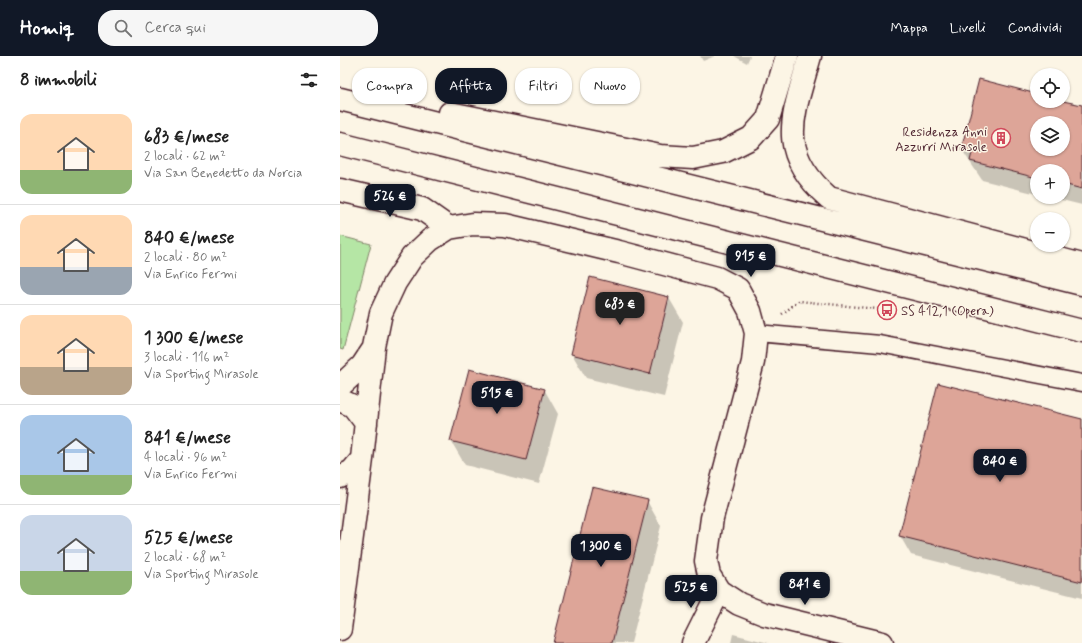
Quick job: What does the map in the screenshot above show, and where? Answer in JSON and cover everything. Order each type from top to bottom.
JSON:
[{"type":"main road","points":[[340,96],[419,106],[660,156],[693,158],[723,152],[751,138],[768,120],[787,56]]},
{"type":"main road","points":[[810,56],[795,109],[792,136],[798,162],[812,183],[829,198],[1082,265]]},
{"type":"main road","points":[[340,99],[1082,284]]},
{"type":"main road","points":[[340,144],[1082,331]]},
{"type":"main road","points":[[340,190],[422,209],[449,228]]},
{"type":"main road","points":[[340,629],[362,460],[374,347],[381,313],[395,283],[412,257],[430,240],[449,228],[473,224],[505,225],[717,278],[738,288],[750,311],[756,333],[752,362],[712,518],[706,561],[709,575],[719,591],[739,604],[764,614],[882,643]]},
{"type":"main road","points":[[340,386],[362,366],[374,347]]},
{"type":"main road","points":[[340,400],[353,406],[366,423]]},
{"type":"main road","points":[[340,477],[352,471],[362,460]]},
{"type":"main road","points":[[340,518],[348,566]]},
{"type":"main road","points":[[693,643],[719,591]]},
{"type":"lane","points":[[756,333],[880,344],[1082,383]]},
{"type":"path","points":[[756,333],[799,301],[887,310]]},
{"type":"green space","points":[[340,236],[371,244],[343,350],[340,349]]},
{"type":"building","name":"Residenza Anni Azzurri Mirasole","points":[[979,79],[1030,92],[1030,108],[1070,108],[1070,102],[1082,105],[1082,189],[1070,186],[1070,164],[1030,164],[1030,176],[970,161],[972,153],[961,150]]},
{"type":"building","points":[[590,277],[669,297],[650,374],[571,354]]},
{"type":"building","points":[[469,369],[545,389],[526,460],[450,441]]},
{"type":"building","points":[[938,383],[1082,419],[1082,582],[899,536]]},
{"type":"building","points":[[592,487],[648,500],[612,643],[553,643]]},
{"type":"place","name":"Residenza Anni Azzurri Mirasole","points":[[1001,138]]},
{"type":"place","name":"SS 412,1 (Opera)","points":[[887,310]]}]
